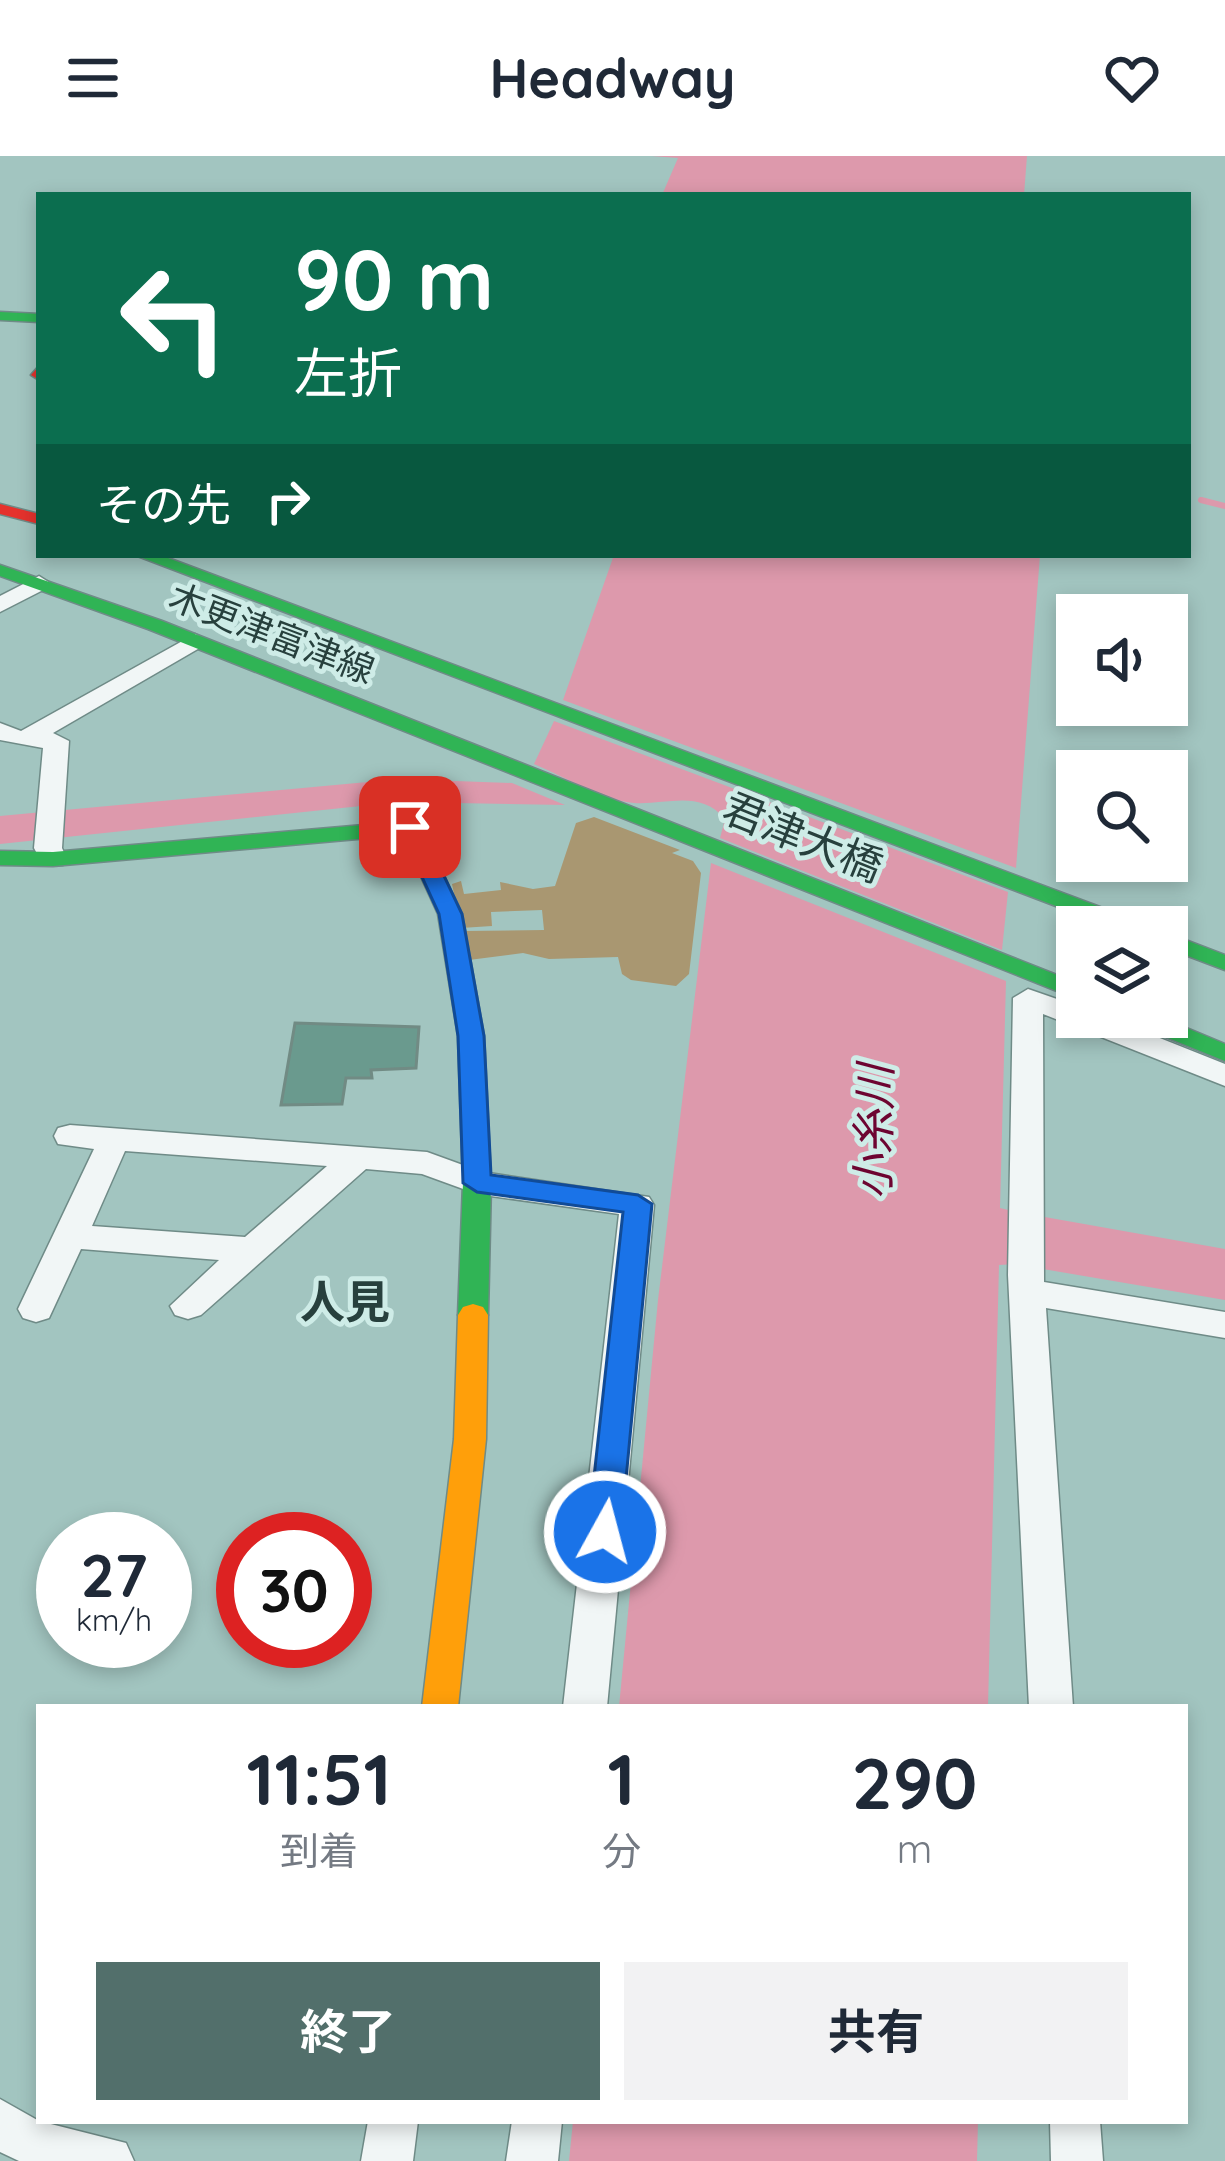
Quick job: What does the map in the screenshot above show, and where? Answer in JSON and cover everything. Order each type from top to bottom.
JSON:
[{"type":"main road","points":[[0,316],[36,318]]},
{"type":"main road","points":[[0,509],[36,518]]},
{"type":"main road","name":"木更津富津線","points":[[152,558],[535,700]]},
{"type":"main road","name":"木更津富津線","points":[[0,570],[515,767]]},
{"type":"main road","name":"君津大橋","points":[[535,700],[1077,906]]},
{"type":"main road","name":"君津大橋","points":[[515,767],[1056,983]]},
{"type":"main road","points":[[0,858],[410,827],[450,914],[471,1036],[477,1183],[470,1438],[440,1704]]},
{"type":"main road","points":[[1188,948],[1225,963]]},
{"type":"main road","points":[[1188,1037],[1225,1052]]},
{"type":"street","points":[[0,605],[40,583]]},
{"type":"street","points":[[11,735],[195,641]]},
{"type":"street","points":[[11,735],[56,741],[50,853]]},
{"type":"street","points":[[1051,1704],[1027,1284],[1028,998],[1056,1008]]},
{"type":"street","points":[[1133,1038],[1225,1076]]},
{"type":"street","points":[[70,1136],[427,1163],[477,1183],[638,1204],[584,1704]]},
{"type":"street","points":[[36,1309],[114,1140]]},
{"type":"street","points":[[188,1306],[358,1158]]},
{"type":"street","points":[[70,1236],[252,1250]]},
{"type":"street","points":[[1027,1284],[1225,1325]]},
{"type":"street","points":[[387,2161],[393,2124]]},
{"type":"street","points":[[532,2161],[537,2124]]},
{"type":"street","points":[[1075,2124],[1077,2161]]},
{"type":"street","points":[[0,2125],[60,2154],[108,2161]]},
{"type":"shaded area","points":[[594,817],[680,850],[672,853],[693,861],[701,873],[689,974],[676,986],[631,980],[622,974],[618,957],[549,959],[523,953],[469,960],[465,931],[544,930],[542,910],[491,912],[492,926],[461,928],[452,884],[461,881],[464,894],[501,890],[500,882],[533,889],[555,886],[576,823]]},
{"type":"water","points":[[652,156],[1027,156],[1024,192],[663,192],[678,158]]},
{"type":"water","points":[[613,558],[1040,558],[1016,868],[563,700]]},
{"type":"water","points":[[554,721],[1008,892],[1002,950],[720,838],[725,819],[705,804],[622,801],[534,764]]},
{"type":"water","points":[[400,779],[512,783],[565,805],[399,802],[0,844],[0,816]]},
{"type":"water","name":"小糸川","points":[[711,863],[1006,981],[1000,1208],[1017,1212],[1017,1264],[999,1265],[988,1704],[619,1704],[658,1300]]},
{"type":"water","points":[[1039,1216],[1225,1249],[1225,1300],[1037,1268]]},
{"type":"water","points":[[573,2124],[978,2124],[977,2161],[569,2161]]},
{"type":"building","points":[[295,1023],[419,1027],[416,1068],[371,1070],[372,1078],[346,1078],[342,1104],[281,1105]]},
{"type":"waterway","points":[[1201,500],[1225,506]]},
{"type":"traffic: fast","points":[[0,316],[36,318]]},
{"type":"traffic: fast","points":[[152,558],[1076,906]]},
{"type":"traffic: fast","points":[[0,570],[155,625],[1056,984]]},
{"type":"traffic: fast","points":[[0,858],[53,859],[410,828],[450,914],[471,1036],[477,1183],[473,1315]]},
{"type":"traffic: fast","points":[[1188,948],[1225,963]]},
{"type":"traffic: fast","points":[[1188,1038],[1225,1053]]},
{"type":"traffic: slow","points":[[440,1704],[470,1439],[473,1315]]},
{"type":"traffic: jam","points":[[0,509],[36,518]]},
{"type":"district","name":"人見","points":[[345,1302]]},
{"type":"route","points":[[410,827],[450,914],[471,1036],[477,1183],[638,1204],[605,1532]]}]
